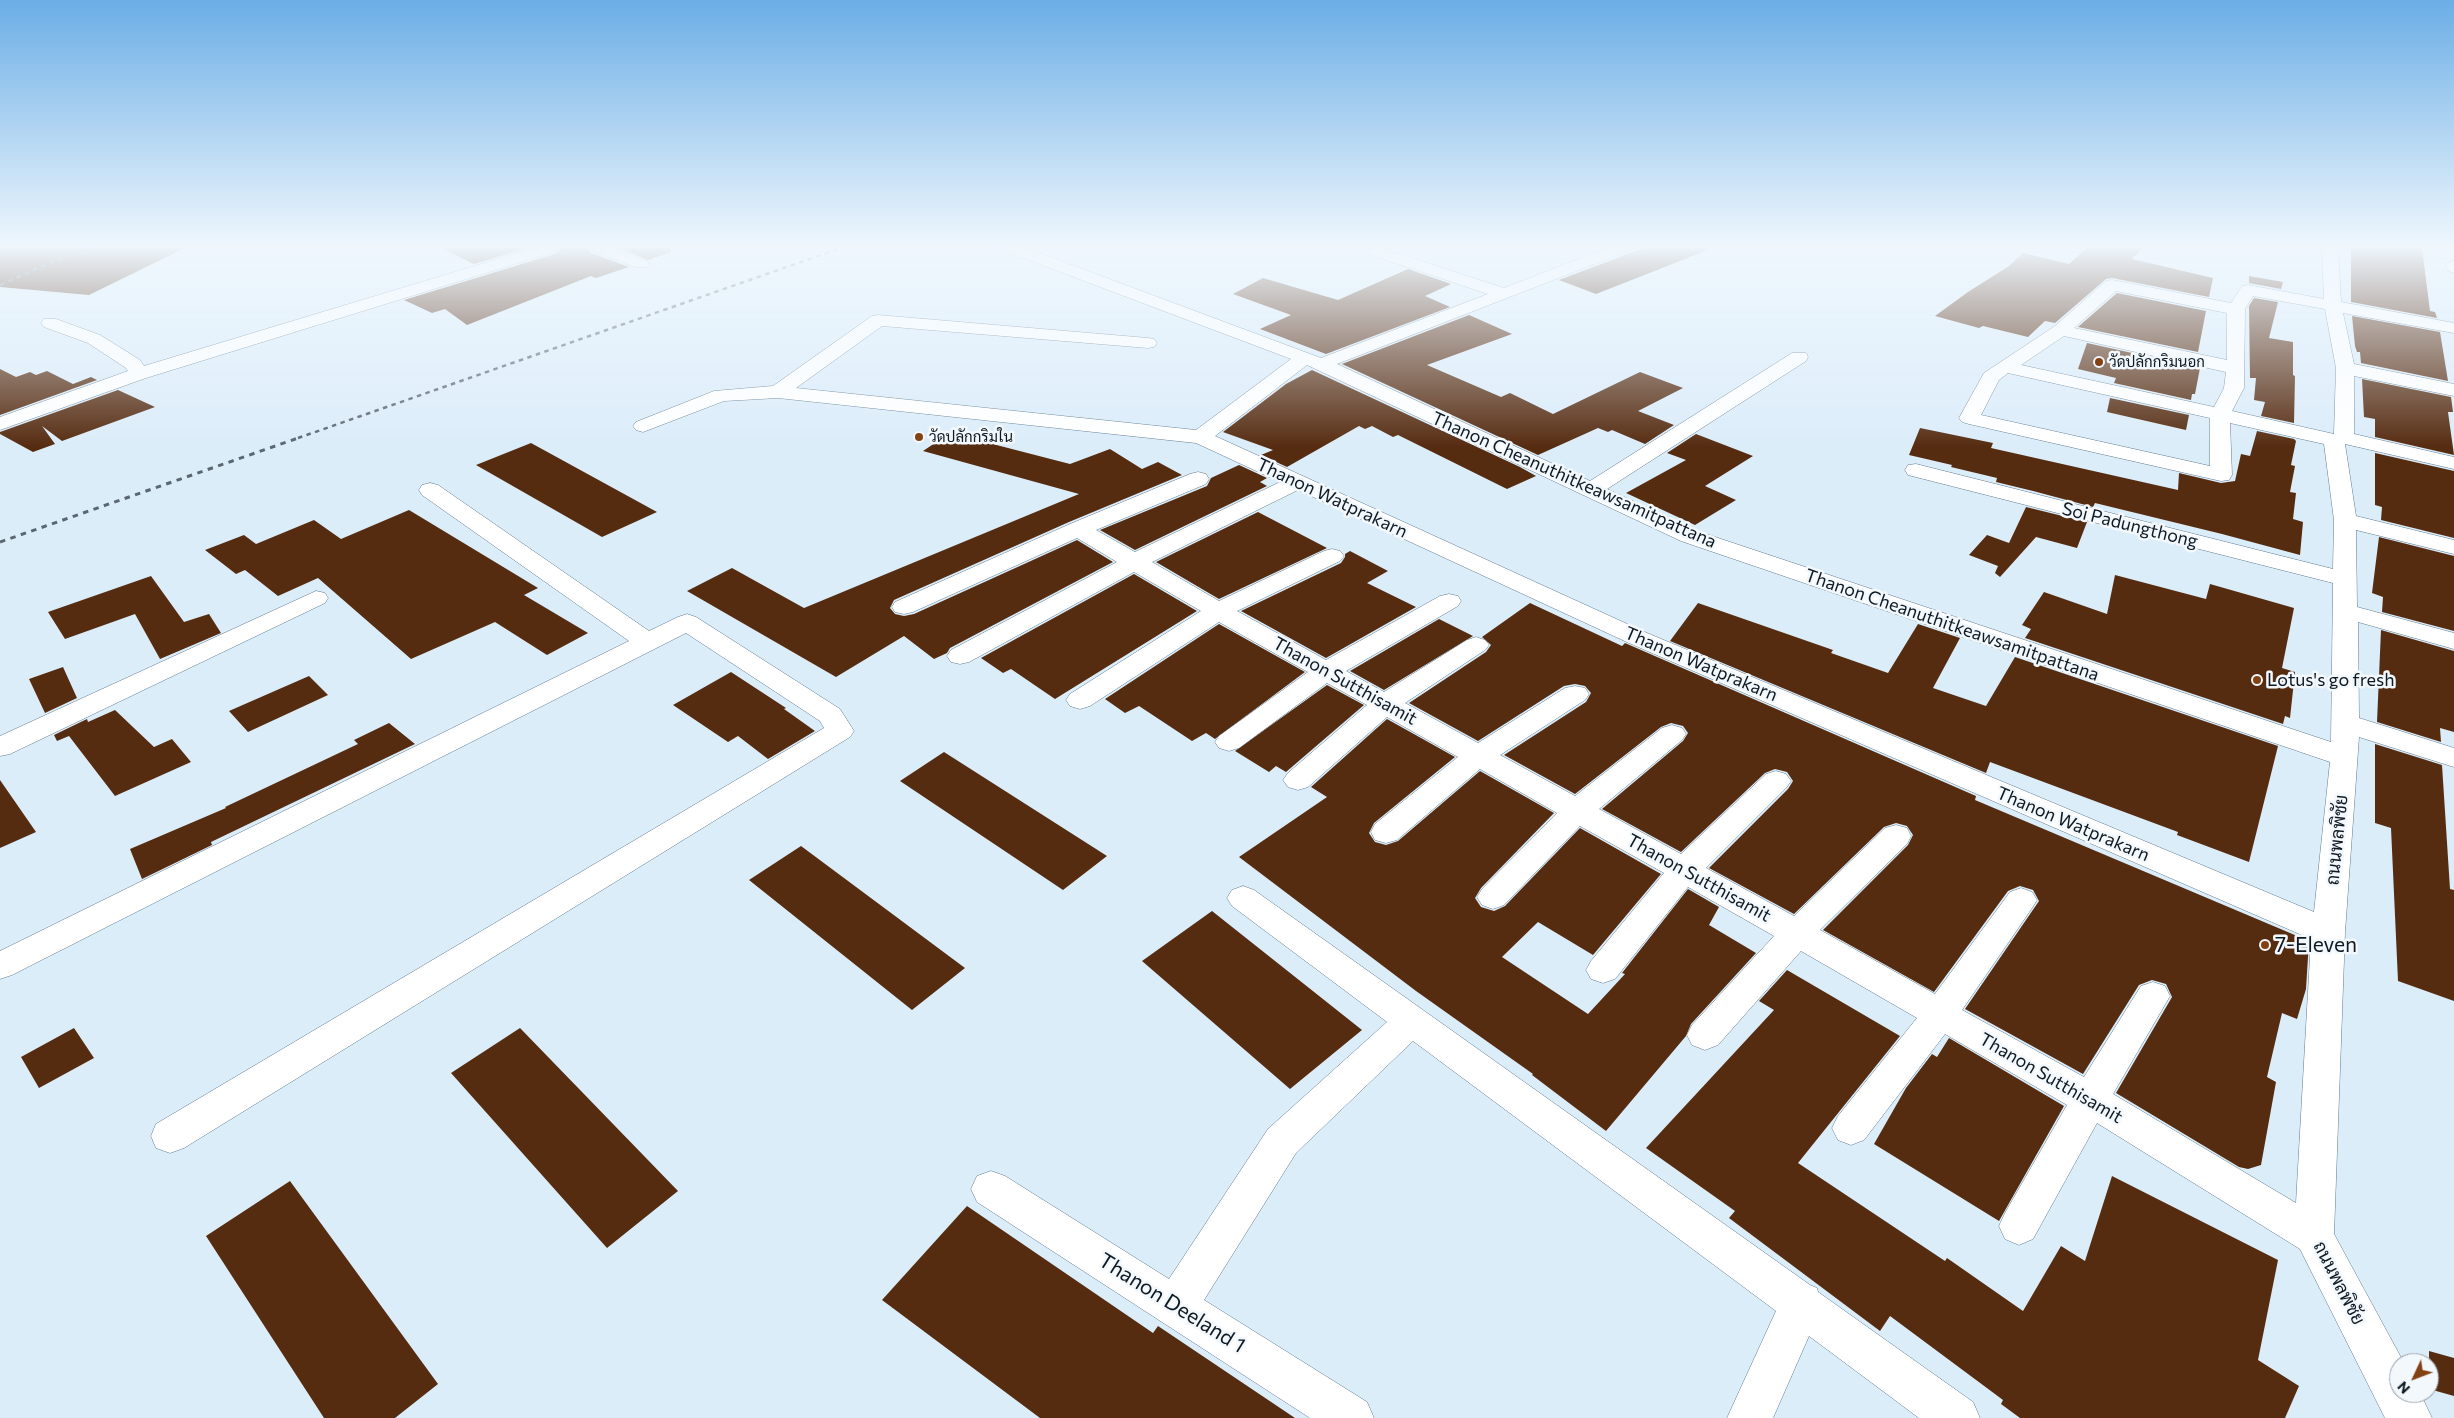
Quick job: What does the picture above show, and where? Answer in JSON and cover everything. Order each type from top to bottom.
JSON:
[{"type":"street","points":[[0,424],[139,374],[335,314]]},
{"type":"street","name":"Thanon Cheanuthitkeawsamitpattana","points":[[1186,314],[1313,361],[1689,536],[2344,757]]},
{"type":"street","points":[[1200,437],[1313,361],[1445,314]]},
{"type":"street","points":[[2079,314],[2061,330],[1991,377],[1969,418],[2221,475],[2220,414],[2234,388],[2236,314]]},
{"type":"street","name":"ถนนพลพิชัย","points":[[2334,314],[2345,368],[2339,439],[2344,520],[2344,757],[2328,932],[2314,1236],[2409,1418]]},
{"type":"street","points":[[2374,314],[2454,328]]},
{"type":"street","points":[[778,392],[878,320],[1148,343]]},
{"type":"street","points":[[50,323],[94,339],[132,364],[139,374]]},
{"type":"street","points":[[2061,330],[2236,368]]},
{"type":"street","points":[[1591,490],[1798,357]]},
{"type":"street","points":[[2005,367],[2454,463]]},
{"type":"street","points":[[2345,368],[2454,390]]},
{"type":"street","name":"Thanon Watprakarn","points":[[643,426],[721,395],[778,392],[1200,437],[1638,638],[2328,932]]},
{"type":"street","name":"Soi Padungthong","points":[[1916,470],[2344,579]]},
{"type":"street","points":[[904,607],[1078,529],[1198,479]]},
{"type":"street","points":[[960,656],[1134,562],[1296,482]]},
{"type":"street","points":[[430,490],[646,641]]},
{"type":"street","points":[[2344,520],[2454,547]]},
{"type":"street","name":"Thanon Sutthisamit","points":[[1078,529],[1218,611],[1328,670],[2090,1099],[2314,1236]]},
{"type":"street","points":[[1080,700],[1218,611],[1332,556]]},
{"type":"street","points":[[0,747],[316,598]]},
{"type":"street","points":[[1229,742],[1328,670],[1449,601]]},
{"type":"street","points":[[2344,611],[2454,641]]},
{"type":"street","points":[[0,966],[686,622],[830,715],[840,731],[170,1136]]},
{"type":"street","points":[[1298,780],[1386,703],[1476,645]]},
{"type":"street","points":[[1386,832],[1478,756],[1575,694]]},
{"type":"street","points":[[2344,723],[2454,758]]},
{"type":"street","points":[[1493,897],[1578,810],[1672,734]]},
{"type":"street","points":[[1604,970],[1684,870],[1776,781]]},
{"type":"street","points":[[1705,1035],[1797,933],[1896,836]]},
{"type":"street","points":[[1243,898],[1802,1303],[1957,1418]]},
{"type":"street","points":[[1851,1128],[1940,1014],[2021,900]]},
{"type":"street","points":[[2019,1226],[2090,1099],[2153,996]]},
{"type":"street","points":[[1176,1306],[1282,1141],[1412,1020]]},
{"type":"street","name":"Thanon Deeland 1","points":[[992,1189],[1352,1418]]},
{"type":"street","points":[[1750,1418],[1802,1303]]},
{"type":"building","points":[[452,314],[494,314],[467,325]]},
{"type":"building","points":[[1289,314],[1431,314],[1326,354],[1260,329],[1291,315]]},
{"type":"building","points":[[1938,314],[2065,314],[2055,323],[2045,321],[2028,337],[1983,326],[1979,328],[1935,316]]},
{"type":"building","points":[[2093,314],[2205,314],[2198,352],[2078,327]]},
{"type":"building","points":[[2249,314],[2275,314],[2269,338],[2293,342],[2293,375],[2295,376],[2294,423],[2261,416],[2265,402],[2254,400],[2256,378],[2250,378]]},
{"type":"building","points":[[2416,314],[2436,314],[2437,318]]},
{"type":"building","points":[[1469,315],[1512,334],[1427,365],[1501,397],[1510,393],[1553,414],[1640,372],[1683,388],[1638,411],[1674,425],[1645,444],[1612,430],[1608,432],[1598,428],[1538,455],[1342,364]]},
{"type":"building","points":[[2352,316],[2440,332],[2448,381],[2361,363],[2360,352],[2357,352],[2355,346]]},
{"type":"building","points":[[2087,343],[2200,368],[2195,394],[2192,394],[2191,400],[2114,383],[2116,378],[2078,369]]},
{"type":"building","points":[[0,369],[16,377],[30,372],[36,375],[47,371],[73,384],[91,377],[97,380],[0,415]]},
{"type":"building","points":[[1312,370],[1536,476],[1507,489],[1398,435],[1393,437],[1372,426],[1365,429],[1359,426],[1287,467],[1261,455],[1273,450],[1223,432],[1286,384]]},
{"type":"building","points":[[2362,379],[2451,397],[2453,412],[2448,412],[2454,455],[2375,437],[2375,419],[2364,417]]},
{"type":"building","points":[[118,390],[155,407],[62,441],[42,426],[55,444],[33,452],[0,434],[0,432]]},
{"type":"building","points":[[2110,398],[2189,415],[2186,430],[2107,412]]},
{"type":"building","points":[[1920,428],[1993,443],[1991,448],[2178,490],[2179,473],[2221,483],[2235,481],[2241,454],[2250,456],[2257,431],[2294,439],[2296,441],[2291,465],[2295,466],[2290,492],[2296,493],[2293,519],[2303,522],[2300,555],[2095,503],[2093,507],[1996,482],[1997,478],[1909,455]]},
{"type":"building","points":[[950,433],[1070,464],[1110,449],[1142,469],[1158,462],[1182,475],[1069,522],[894,600],[890,608],[895,614],[904,616],[914,614],[1077,540],[1113,562],[950,648],[947,653],[934,659],[904,636],[836,677],[687,591],[732,568],[804,608],[1079,494],[923,451]]},
{"type":"building","points":[[1696,434],[1753,456],[1705,486],[1736,500],[1695,525],[1626,493],[1686,460],[1667,453]]},
{"type":"building","points":[[531,443],[657,512],[602,537],[476,465]]},
{"type":"building","points":[[2375,453],[2454,471],[2454,538],[2381,520],[2382,507],[2375,505]]},
{"type":"building","points":[[1239,465],[1267,478],[1260,482],[1267,486],[1135,550],[1100,530],[1207,486],[1211,478]]},
{"type":"building","points":[[2026,507],[2087,522],[2077,548],[2036,537],[2000,577],[1995,573],[1998,566],[1969,555],[1987,535],[2009,543]]},
{"type":"building","points":[[409,510],[538,588],[524,595],[588,633],[547,655],[495,622],[411,659],[318,578],[278,596],[245,570],[236,574],[205,550],[244,535],[256,544],[314,520],[341,539]]},
{"type":"building","points":[[1258,512],[1327,548],[1219,599],[1156,562]]},
{"type":"building","points":[[2379,537],[2454,556],[2454,631],[2382,612],[2383,597],[2372,593]]},
{"type":"building","points":[[1350,551],[1388,571],[1367,583],[1416,607],[1326,658],[1241,611],[1341,563],[1345,554]]},
{"type":"building","points":[[1134,574],[1197,611],[1055,699],[1011,669],[1003,673],[981,658]]},
{"type":"building","points":[[2115,575],[2206,599],[2210,584],[2294,608],[2282,668],[2295,672],[2290,718],[2285,716],[2283,724],[2025,638],[2031,629],[2022,625],[2044,592],[2107,614]]},
{"type":"building","points":[[151,576],[184,622],[209,614],[221,633],[160,659],[135,614],[65,639],[48,612]]},
{"type":"building","points":[[1530,603],[1622,646],[1625,643],[1976,796],[1975,800],[2309,941],[2306,989],[2297,1019],[2282,1013],[2267,1077],[2276,1082],[2261,1165],[2248,1169],[2239,1167],[2116,1093],[2172,997],[2166,984],[2152,980],[2139,985],[2083,1074],[1965,1009],[2039,901],[2033,890],[2020,886],[2008,891],[1934,992],[1823,930],[1908,845],[1913,835],[1907,826],[1896,823],[1884,827],[1794,914],[1709,868],[1788,789],[1793,781],[1787,772],[1775,769],[1765,773],[1681,852],[1602,809],[1683,741],[1688,733],[1683,726],[1671,723],[1661,727],[1575,794],[1504,755],[1586,702],[1591,693],[1585,686],[1575,684],[1564,686],[1478,741],[1409,703],[1486,652],[1491,645],[1482,637]]},
{"type":"building","points":[[1698,603],[1833,650],[1831,653],[1888,673],[1918,624],[1960,638],[1933,688],[1986,706],[2015,657],[2278,746],[2249,862],[2177,835],[2178,832],[1990,762],[1986,773],[1670,641]]},
{"type":"building","points":[[1439,619],[1473,636],[1384,690],[1350,671]]},
{"type":"building","points":[[1219,624],[1305,672],[1215,739],[1206,733],[1192,741],[1139,706],[1125,713],[1105,699]]},
{"type":"building","points":[[2381,630],[2454,651],[2454,732],[2440,728],[2441,742],[2377,722]]},
{"type":"building","points":[[63,667],[77,698],[45,713],[29,679]]},
{"type":"building","points":[[731,672],[786,708],[784,709],[815,731],[768,759],[738,736],[728,742],[673,705]]},
{"type":"building","points":[[309,676],[328,695],[248,732],[229,711]]},
{"type":"building","points":[[1327,685],[1364,705],[1286,772],[1276,766],[1269,772],[1235,751]]},
{"type":"building","points":[[115,710],[154,747],[172,739],[191,762],[115,796],[69,736],[57,741],[54,735],[87,719],[88,722]]},
{"type":"building","points":[[1387,719],[1455,757],[1374,823],[1369,833],[1375,842],[1386,845],[1398,841],[1480,771],[1554,813],[1481,888],[1475,898],[1481,907],[1494,911],[1505,906],[1580,828],[1661,874],[1593,955],[1538,922],[1502,957],[1588,1014],[1625,974],[1622,973],[1688,889],[1719,907],[1709,925],[1756,953],[1691,1024],[1686,1036],[1606,1131],[1533,1074],[1416,991],[1239,857],[1327,797],[1311,787]]},
{"type":"building","points":[[389,723],[415,744],[211,842],[212,845],[142,879],[130,849],[226,808],[358,744],[354,740]]},
{"type":"building","points":[[2375,744],[2442,765],[2450,889],[2454,890],[2454,1001],[2398,981],[2391,828],[2375,823]]},
{"type":"building","points":[[944,752],[1107,856],[1063,890],[900,781]]},
{"type":"building","points":[[0,780],[36,832],[0,848]]},
{"type":"building","points":[[801,846],[965,968],[912,1010],[749,880]]},
{"type":"building","points":[[1212,911],[1362,1030],[1290,1089],[1142,961]]},
{"type":"building","points":[[1787,970],[1900,1036],[1798,1163],[1945,1261],[1947,1258],[2023,1311],[2061,1246],[2085,1261],[2112,1176],[2278,1260],[2258,1360],[2299,1386],[2285,1418],[2020,1418],[2001,1404],[2003,1400],[1890,1316],[1880,1331],[1729,1218],[1735,1211],[1646,1148],[1774,1010],[1759,1001]]},
{"type":"building","points":[[74,1028],[94,1058],[39,1088],[21,1057]]},
{"type":"building","points":[[520,1028],[678,1191],[607,1248],[451,1073]]},
{"type":"building","points":[[1949,1038],[2064,1106],[1999,1221],[1874,1144],[1906,1088],[1932,1054],[1937,1057]]},
{"type":"building","points":[[290,1181],[438,1384],[395,1418],[324,1418],[206,1236]]},
{"type":"building","points":[[967,1206],[1153,1333],[1158,1326],[1295,1418],[1040,1418],[882,1300]]},
{"type":"building","points":[[2439,1354],[2454,1358],[2454,1396],[2439,1392]]},
{"type":"railway","points":[[298,438],[652,314]]},
{"type":"railway","points":[[0,542],[301,437]]},
{"type":"place","name":"วัดปลักกริมนอก","points":[[2099,362]]},
{"type":"place","name":"วัดปลักกริมใน","points":[[919,437]]},
{"type":"place","name":"Lotus's go fresh","points":[[2257,680]]},
{"type":"place","name":"7-Eleven","points":[[2265,945]]}]
